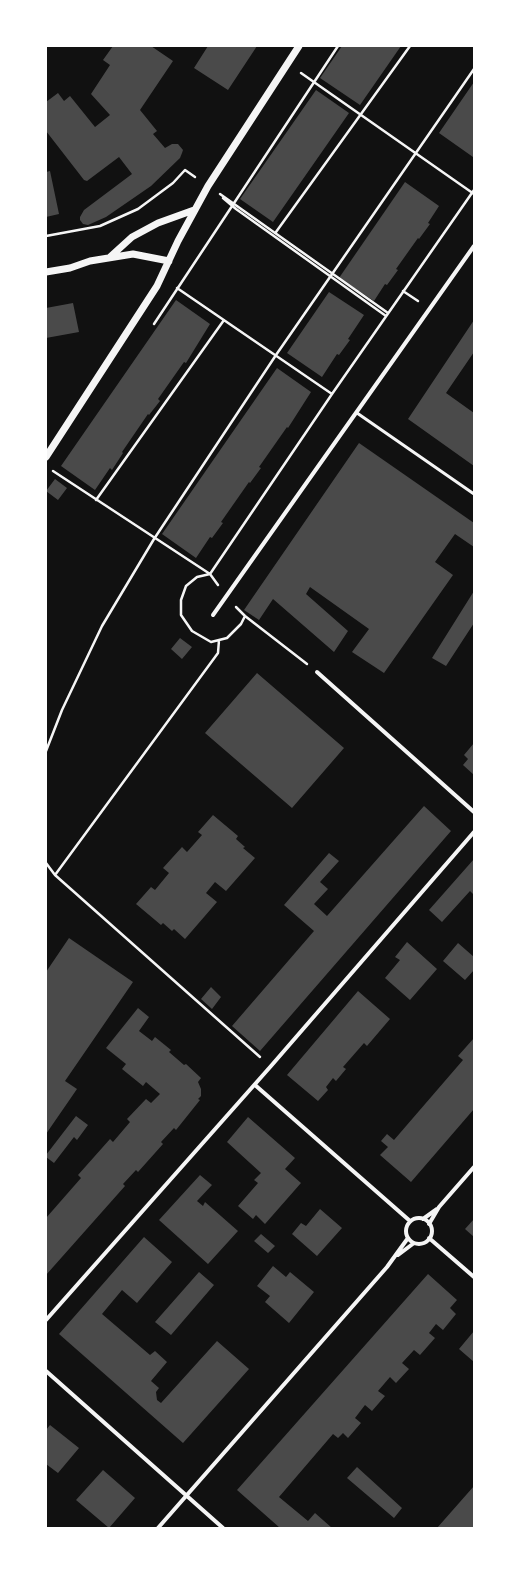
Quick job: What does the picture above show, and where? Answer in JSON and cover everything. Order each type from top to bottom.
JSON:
[{"type":"street","points":[[46,457],[157,286],[194,210],[219,168],[299,46]]},
{"type":"street","points":[[110,257],[132,237],[158,223],[194,210]]},
{"type":"street","points":[[213,615],[358,413],[474,246]]},
{"type":"street","points":[[46,272],[70,268],[90,261],[133,254],[169,261]]},
{"type":"street","points":[[317,672],[474,812]]},
{"type":"street","points":[[46,1320],[255,1085],[474,832]]},
{"type":"street","points":[[255,1085],[410,1221]]},
{"type":"street","points":[[424,1219],[439,1207],[474,1167]]},
{"type":"street","points":[[429,1224],[439,1207]]},
{"type":"street","points":[[395,1257],[414,1243],[422,1243],[429,1238],[432,1231],[429,1224],[424,1219],[416,1218],[410,1221],[406,1231],[408,1238],[414,1243]]},
{"type":"street","points":[[158,1528],[395,1257],[408,1238]]},
{"type":"street","points":[[429,1238],[474,1277]]},
{"type":"street","points":[[46,1371],[223,1528]]},
{"type":"lane","points":[[358,413],[474,494]]},
{"type":"path","points":[[150,330],[338,46]]},
{"type":"path","points":[[276,232],[410,46]]},
{"type":"path","points":[[210,574],[332,394],[473,192],[287,64]]},
{"type":"path","points":[[46,751],[62,710],[102,626],[154,538],[276,355],[474,68]]},
{"type":"path","points":[[46,236],[100,226],[138,209],[173,182],[185,170],[198,179]]},
{"type":"path","points":[[217,192],[387,315]]},
{"type":"path","points":[[232,204],[276,232],[332,275]]},
{"type":"path","points":[[177,288],[332,394]]},
{"type":"path","points":[[96,500],[224,320]]},
{"type":"path","points":[[54,472],[59,466]]},
{"type":"path","points":[[50,469],[210,574],[226,597],[245,616],[317,672]]},
{"type":"path","points":[[55,875],[218,653],[219,640]]},
{"type":"path","points":[[46,863],[55,875],[271,1066]]},
{"type":"building","points":[[113,46],[151,46],[173,61],[140,110],[157,131],[153,134],[165,148],[172,144],[178,144],[183,150],[180,158],[151,186],[106,217],[88,225],[83,224],[80,220],[84,210],[132,174],[119,157],[87,181],[84,180],[46,131],[46,102],[58,93],[64,101],[70,96],[95,127],[110,115],[91,94],[110,65],[103,60]]},
{"type":"building","points":[[208,46],[257,46],[228,90],[194,68]]},
{"type":"building","points":[[342,46],[401,46],[360,105],[320,78]]},
{"type":"building","points":[[474,82],[474,156],[473,157],[439,133]]},
{"type":"building","points":[[316,90],[349,113],[273,222],[240,199]]},
{"type":"building","points":[[50,171],[59,214],[46,217],[46,172]]},
{"type":"building","points":[[405,182],[439,206],[428,223],[430,224],[419,239],[418,238],[396,269],[398,270],[387,285],[385,284],[374,301],[339,278]]},
{"type":"building","points":[[329,292],[364,315],[348,339],[350,340],[339,355],[337,354],[322,377],[287,353]]},
{"type":"building","points":[[176,300],[210,324],[186,363],[184,362],[158,399],[160,401],[149,415],[148,414],[122,452],[123,453],[112,470],[110,468],[95,490],[61,466]]},
{"type":"building","points":[[73,303],[79,332],[46,338],[46,308]]},
{"type":"building","points":[[474,320],[474,352],[446,393],[474,413],[474,466],[408,419]]},
{"type":"building","points":[[277,368],[311,392],[288,428],[287,427],[259,467],[261,468],[250,483],[249,482],[221,522],[223,523],[212,538],[210,537],[196,558],[162,534]]},
{"type":"building","points":[[359,443],[474,523],[474,547],[455,534],[435,562],[453,575],[384,673],[352,652],[369,629],[310,587],[306,594],[348,631],[334,652],[273,599],[259,620],[244,610]]},
{"type":"building","points":[[55,479],[67,488],[58,500],[46,491]]},
{"type":"building","points":[[474,591],[474,623],[446,666],[432,658]]},
{"type":"building","points":[[180,638],[192,647],[182,659],[171,649]]},
{"type":"building","points":[[257,673],[344,748],[292,808],[205,733]]},
{"type":"building","points":[[474,743],[474,775],[463,765],[468,759],[464,755]]},
{"type":"building","points":[[424,806],[451,831],[260,1051],[232,1026],[314,931],[284,905],[329,853],[339,861],[320,882],[328,889],[314,904],[327,916]]},
{"type":"building","points":[[213,815],[238,836],[236,839],[245,847],[243,848],[255,858],[226,891],[215,882],[206,893],[217,902],[185,939],[174,929],[172,931],[163,923],[161,925],[136,904],[151,887],[155,890],[169,873],[163,868],[182,847],[187,852],[202,835],[198,832]]},
{"type":"building","points":[[474,859],[474,895],[470,891],[442,922],[429,910]]},
{"type":"building","points":[[69,938],[133,982],[65,1081],[77,1089],[46,1134],[46,972]]},
{"type":"building","points":[[407,942],[437,969],[410,1000],[385,978],[400,960],[395,957]]},
{"type":"building","points":[[458,943],[474,957],[474,970],[465,980],[443,961]]},
{"type":"building","points":[[211,987],[221,997],[212,1009],[201,999]]},
{"type":"building","points":[[358,991],[390,1019],[367,1046],[364,1043],[343,1067],[346,1069],[336,1081],[333,1078],[326,1087],[328,1090],[318,1101],[287,1075]]},
{"type":"building","points":[[138,1008],[149,1017],[139,1031],[152,1041],[155,1037],[171,1050],[169,1052],[184,1065],[186,1064],[201,1078],[198,1082],[201,1089],[201,1096],[198,1099],[200,1100],[176,1130],[174,1128],[161,1142],[163,1144],[138,1172],[136,1170],[123,1184],[125,1186],[46,1275],[46,1218],[81,1178],[78,1175],[110,1139],[113,1142],[130,1122],[127,1119],[146,1099],[151,1103],[160,1094],[146,1082],[143,1086],[122,1069],[126,1064],[106,1048]]},
{"type":"building","points":[[474,1038],[474,1109],[411,1182],[380,1155],[388,1147],[381,1141],[387,1134],[394,1140],[463,1060],[458,1056]]},
{"type":"building","points":[[76,1116],[88,1125],[77,1140],[74,1137],[54,1163],[46,1157],[46,1155]]},
{"type":"building","points":[[248,1117],[295,1158],[285,1169],[301,1183],[265,1224],[256,1215],[253,1219],[238,1206],[258,1183],[254,1180],[261,1173],[227,1142]]},
{"type":"building","points":[[200,1175],[212,1185],[197,1201],[203,1206],[205,1202],[238,1231],[208,1264],[159,1220]]},
{"type":"building","points":[[320,1209],[342,1228],[317,1256],[292,1234],[301,1223],[306,1226]]},
{"type":"building","points":[[474,1219],[474,1237],[465,1229]]},
{"type":"building","points":[[261,1234],[275,1246],[268,1253],[254,1241]]},
{"type":"building","points":[[144,1237],[172,1262],[137,1303],[122,1290],[102,1314],[150,1355],[155,1351],[167,1362],[151,1381],[159,1388],[156,1392],[157,1400],[161,1403],[217,1341],[249,1369],[183,1443],[59,1334]]},
{"type":"building","points":[[273,1266],[286,1277],[290,1272],[314,1292],[289,1323],[265,1302],[270,1296],[257,1286]]},
{"type":"building","points":[[199,1272],[214,1285],[171,1335],[155,1322]]},
{"type":"building","points":[[428,1274],[457,1300],[450,1308],[456,1314],[443,1330],[436,1324],[429,1333],[435,1338],[420,1355],[414,1350],[402,1363],[409,1369],[396,1383],[390,1377],[378,1391],[385,1396],[372,1411],[365,1405],[355,1418],[361,1423],[348,1438],[343,1433],[338,1438],[333,1434],[279,1497],[308,1521],[315,1513],[332,1528],[280,1528],[237,1490]]},
{"type":"building","points":[[474,1331],[474,1362],[459,1349]]},
{"type":"building","points":[[50,1425],[79,1448],[58,1473],[46,1464],[46,1430]]},
{"type":"building","points":[[357,1467],[402,1508],[394,1518],[347,1478]]},
{"type":"building","points":[[103,1470],[135,1498],[109,1528],[76,1500]]},
{"type":"building","points":[[474,1486],[474,1528],[437,1528]]}]
